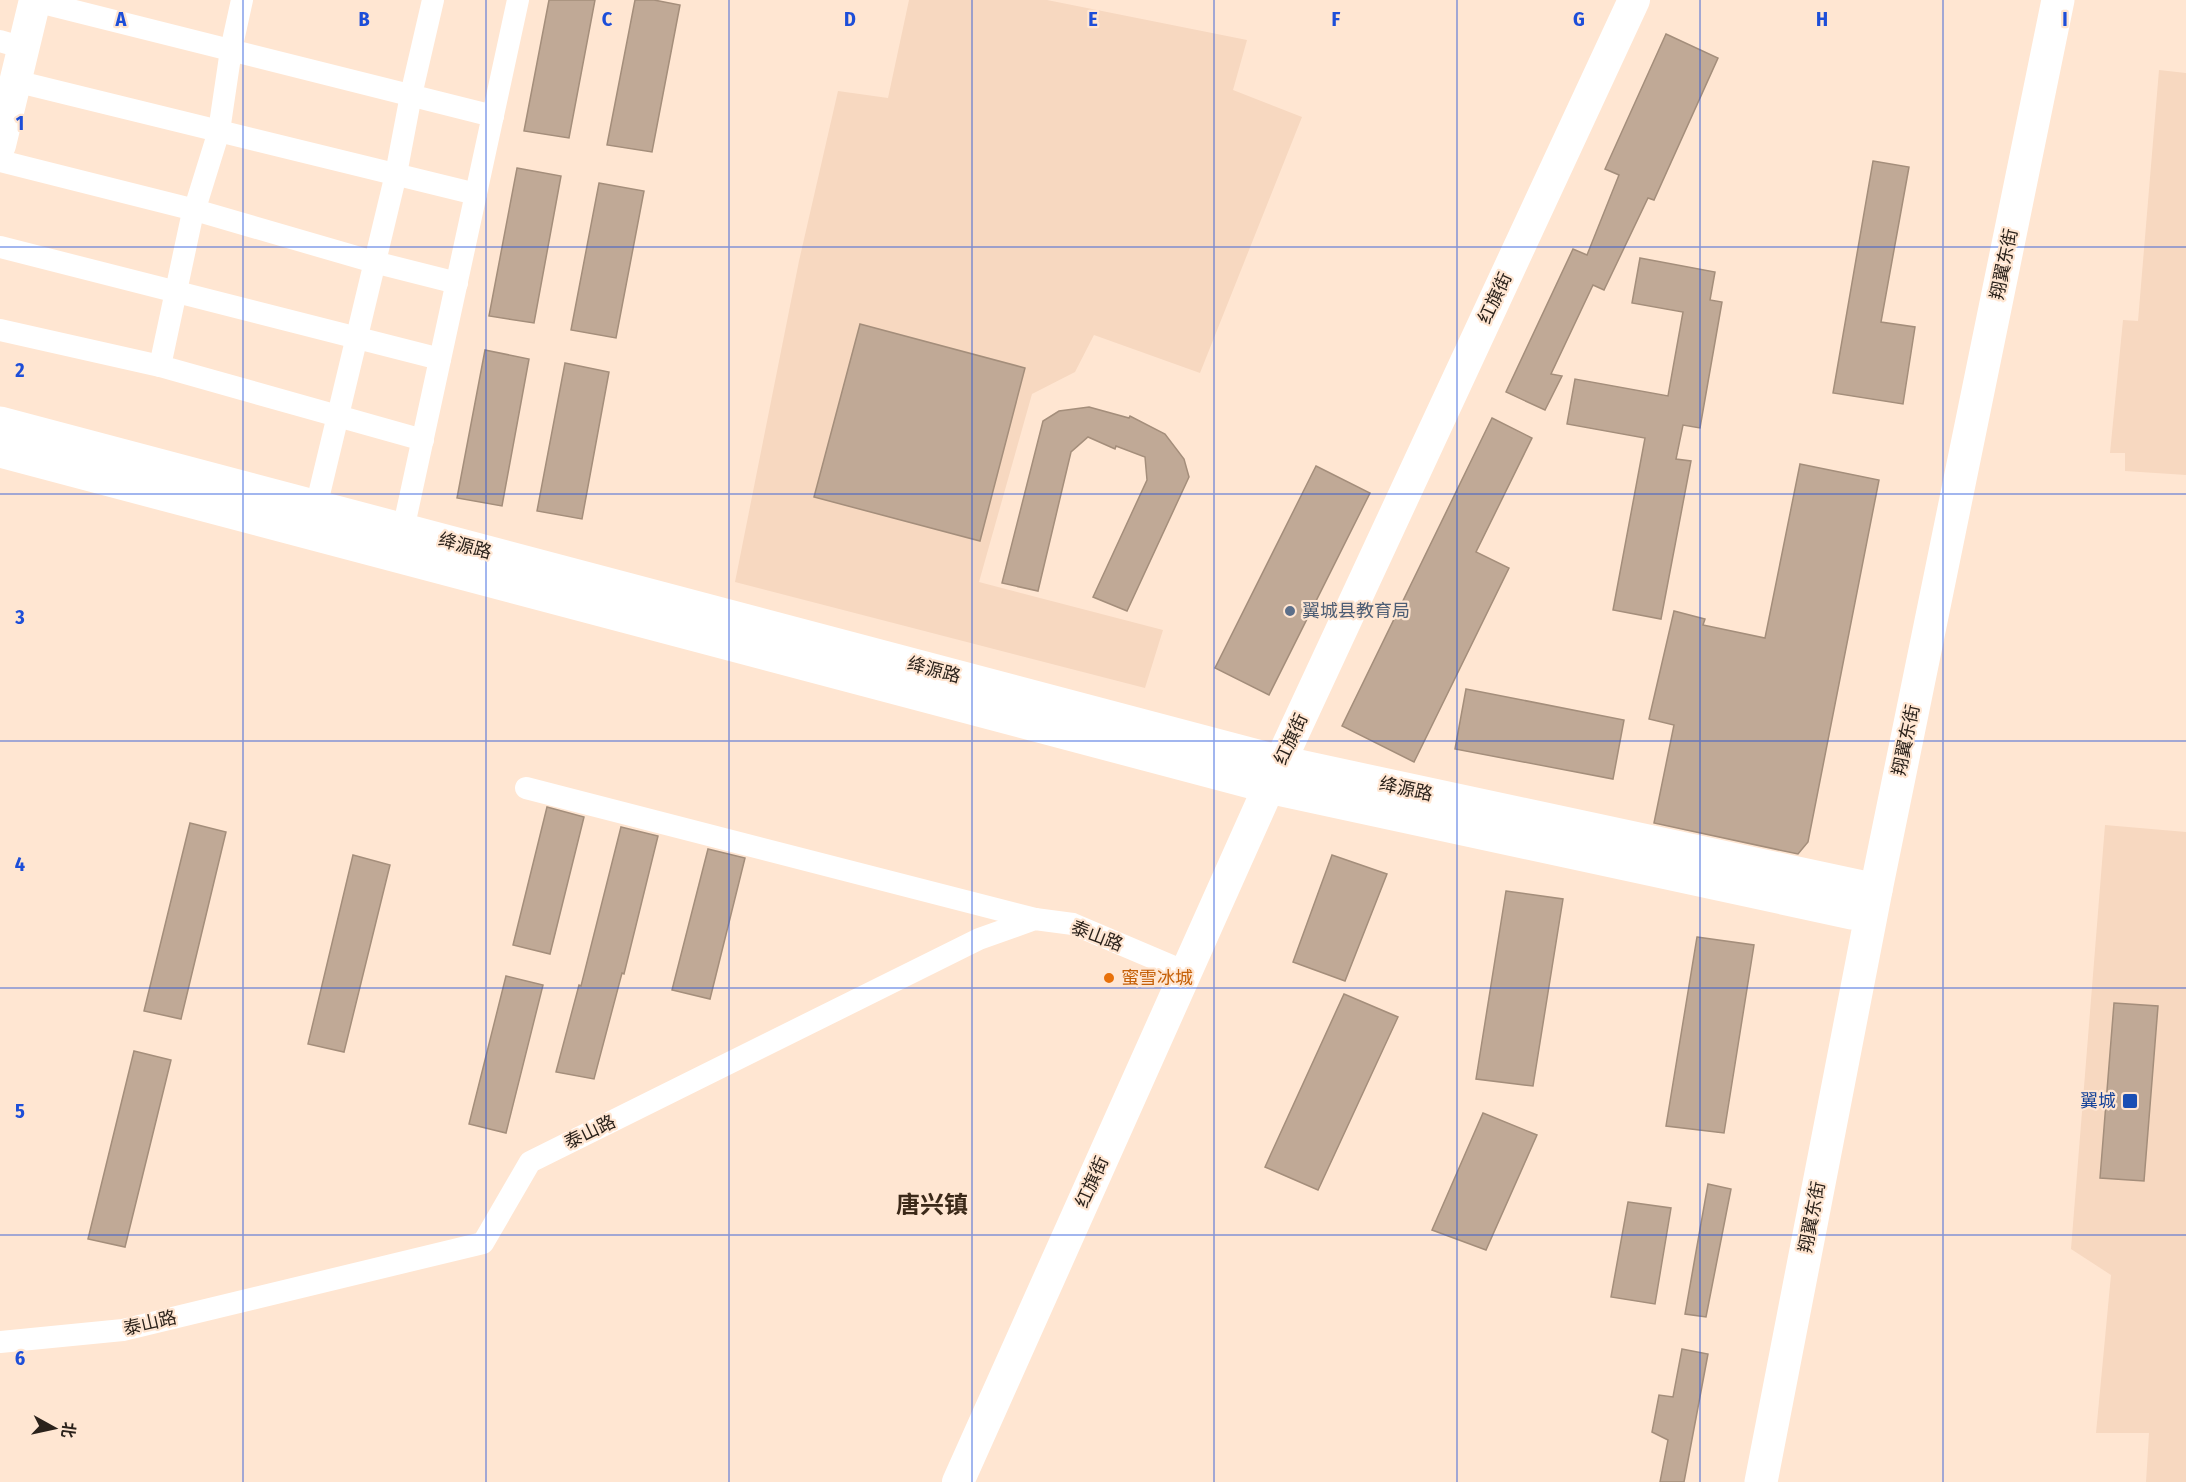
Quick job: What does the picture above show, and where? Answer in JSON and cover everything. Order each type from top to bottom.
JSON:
[{"type":"main road","points":[[2,131],[12,44],[31,0]]},
{"type":"main road","name":"红旗街","points":[[977,1482],[1126,1153],[1283,776],[1634,0]]},
{"type":"main road","name":"红旗街","points":[[958,1482],[1186,972],[1283,776],[1651,0]]},
{"type":"main road","name":"翔翼东街","points":[[1761,1482],[1864,900],[2034,0]]},
{"type":"main road","name":"翔翼东街","points":[[1739,1482],[2058,0]]},
{"type":"main road","name":"绛源路","points":[[0,423],[403,530],[1283,776]]},
{"type":"main road","name":"绛源路","points":[[0,451],[1283,776],[1864,900]]},
{"type":"street","points":[[31,0],[493,116]]},
{"type":"street","points":[[160,366],[195,210],[219,131],[231,50],[242,0]]},
{"type":"street","points":[[316,507],[396,174],[433,0]]},
{"type":"street","points":[[403,530],[518,0]]},
{"type":"street","points":[[8,84],[219,131],[476,194]]},
{"type":"street","points":[[0,160],[195,210],[374,262],[457,283]]},
{"type":"street","points":[[0,247],[440,359]]},
{"type":"street","points":[[0,330],[160,366],[423,440]]},
{"type":"street","points":[[526,788],[1035,919]]},
{"type":"street","name":"泰山路","points":[[0,1342],[123,1330],[483,1243],[530,1162],[979,939],[1035,919],[1073,924],[1186,972]]},
{"type":"shaded area","points":[[909,0],[1047,0],[1247,40],[1233,90],[1302,117],[1200,373],[1094,335],[1075,372],[1032,394],[979,582],[1163,630],[1145,688],[735,582],[799,261],[838,91],[888,98]]},
{"type":"shaded area","points":[[2159,70],[2186,73],[2186,475],[2125,471],[2125,453],[2110,453],[2123,320],[2138,321]]},
{"type":"shaded area","points":[[2105,825],[2186,832],[2186,1482],[2146,1482],[2149,1433],[2096,1433],[2111,1275],[2071,1249]]},
{"type":"building","points":[[549,0],[595,0],[569,138],[524,131]]},
{"type":"building","points":[[635,0],[654,0],[680,5],[652,152],[607,145]]},
{"type":"building","points":[[1666,34],[1718,58],[1654,200],[1648,198],[1604,290],[1593,285],[1551,374],[1562,376],[1545,410],[1506,392],[1573,249],[1587,255],[1619,175],[1605,169]]},
{"type":"building","points":[[1873,161],[1909,167],[1881,322],[1915,327],[1903,404],[1833,393]]},
{"type":"building","points":[[517,168],[561,176],[534,323],[489,316]]},
{"type":"building","points":[[599,183],[644,191],[616,338],[571,330]]},
{"type":"building","points":[[1640,258],[1715,272],[1710,300],[1722,302],[1700,428],[1683,425],[1676,459],[1691,461],[1661,619],[1613,610],[1645,438],[1567,424],[1575,379],[1668,396],[1683,312],[1632,303]]},
{"type":"building","points":[[860,324],[1025,368],[980,541],[814,497]]},
{"type":"building","points":[[485,350],[529,359],[502,506],[457,498]]},
{"type":"building","points":[[565,363],[609,372],[582,519],[537,511]]},
{"type":"building","points":[[1089,407],[1129,418],[1130,416],[1165,434],[1184,459],[1189,477],[1127,611],[1093,597],[1147,480],[1145,457],[1116,446],[1115,449],[1088,437],[1071,452],[1038,591],[1002,583],[1043,421],[1059,411]]},
{"type":"building","points":[[1492,418],[1532,438],[1476,552],[1509,568],[1414,762],[1342,726]]},
{"type":"building","points":[[1800,464],[1879,480],[1808,842],[1798,854],[1654,823],[1674,725],[1649,719],[1674,611],[1705,619],[1703,625],[1765,638]]},
{"type":"building","points":[[1316,466],[1370,493],[1269,695],[1215,668]]},
{"type":"building","points":[[1466,689],[1624,720],[1613,779],[1455,749]]},
{"type":"building","points":[[547,807],[584,817],[550,954],[513,945]]},
{"type":"building","points":[[190,823],[226,832],[181,1019],[144,1011]]},
{"type":"building","points":[[621,827],[658,836],[624,974],[622,973],[594,1079],[556,1072],[579,985],[581,986]]},
{"type":"building","points":[[708,849],[745,858],[710,999],[672,990]]},
{"type":"building","points":[[353,855],[390,865],[344,1052],[308,1044]]},
{"type":"building","points":[[1332,855],[1387,874],[1345,981],[1293,962]]},
{"type":"building","points":[[1506,891],[1563,899],[1533,1086],[1476,1079]]},
{"type":"building","points":[[1697,937],[1754,945],[1724,1133],[1666,1126]]},
{"type":"building","points":[[506,976],[543,985],[506,1133],[469,1124]]},
{"type":"building","points":[[1344,994],[1398,1017],[1318,1190],[1265,1167]]},
{"type":"building","points":[[2114,1003],[2158,1006],[2144,1181],[2100,1178]]},
{"type":"building","points":[[134,1051],[171,1060],[125,1247],[88,1239]]},
{"type":"building","points":[[1483,1113],[1537,1135],[1486,1250],[1432,1230]]},
{"type":"building","points":[[1708,1184],[1731,1189],[1706,1317],[1685,1314]]},
{"type":"building","points":[[1628,1202],[1671,1208],[1655,1304],[1611,1297]]},
{"type":"building","points":[[1682,1349],[1708,1354],[1684,1482],[1660,1482],[1668,1440],[1652,1432],[1659,1395],[1673,1397]]},
{"type":"place","name":"翼城县教育局","points":[[1290,611]]},
{"type":"place","name":"蜜雪冰城","points":[[1109,978]]},
{"type":"place","name":"翼城","points":[[2130,1101]]},
{"type":"district","name":"唐兴镇","points":[[932,1205]]}]
